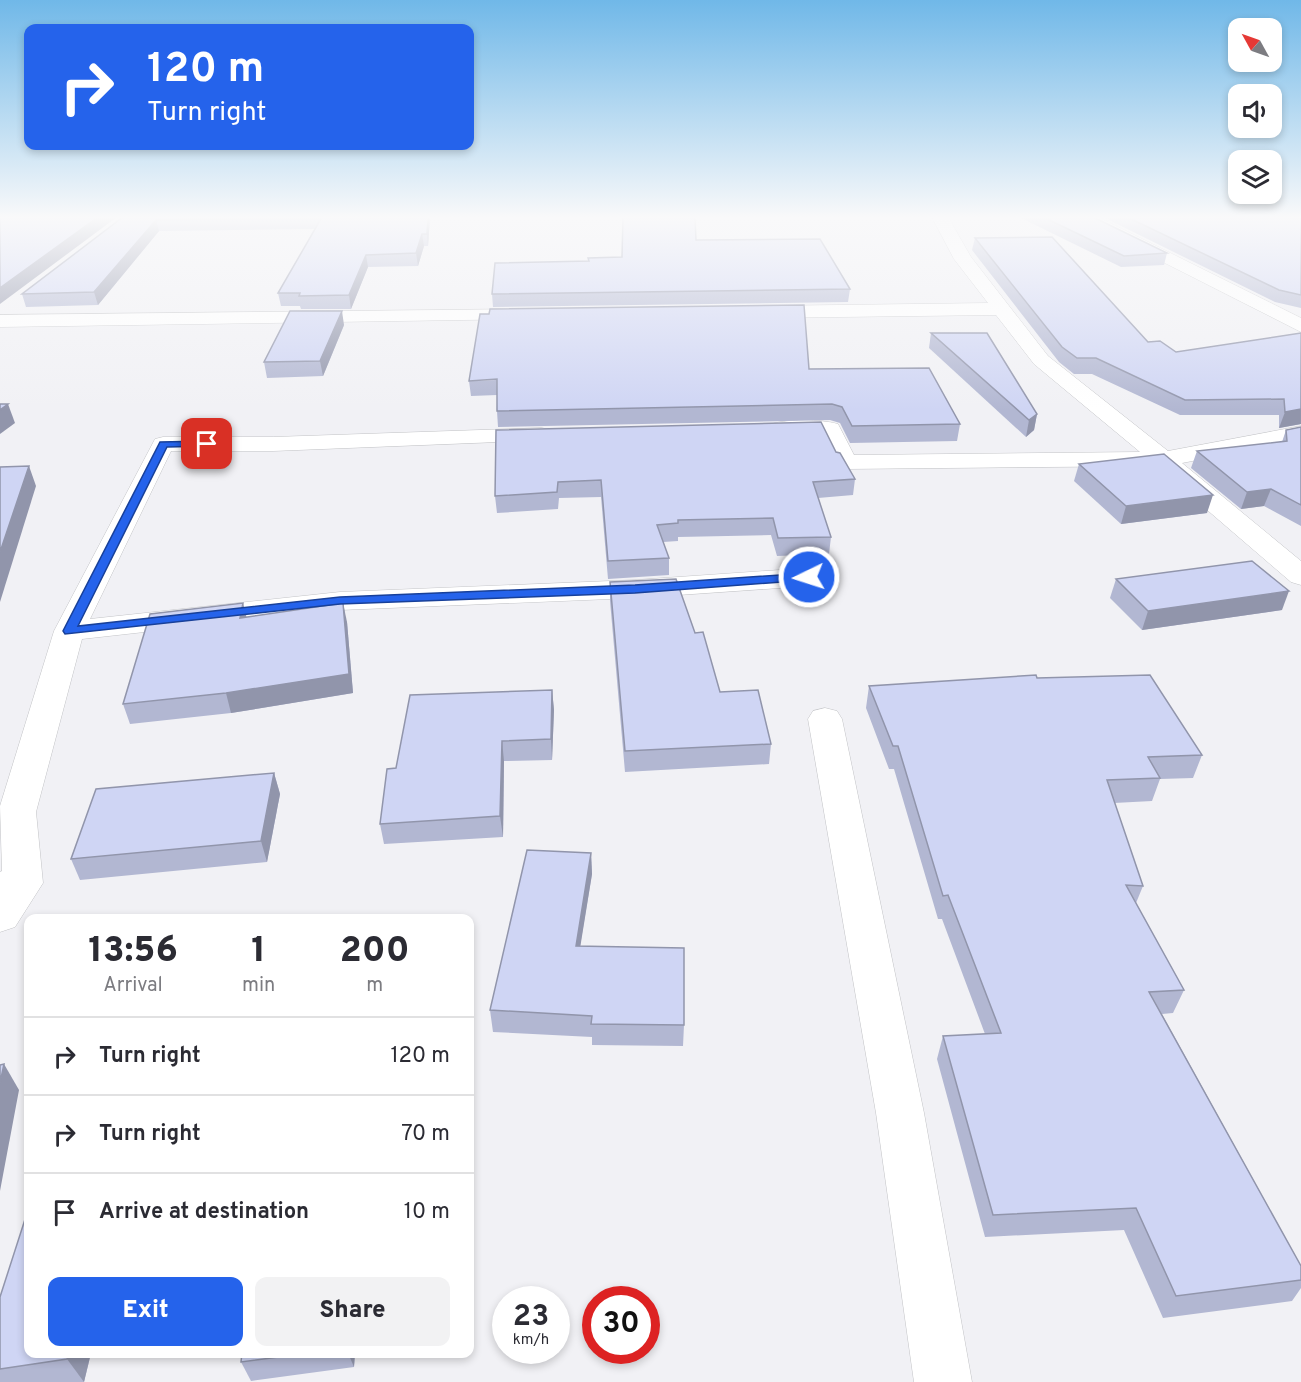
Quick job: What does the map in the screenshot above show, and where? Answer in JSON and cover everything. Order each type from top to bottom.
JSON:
[{"type":"street","points":[[981,281],[1041,360],[1163,459],[1301,576]]},
{"type":"street","points":[[1213,281],[1301,326]]},
{"type":"street","points":[[0,318],[18,302]]},
{"type":"street","points":[[740,312],[1002,309]]},
{"type":"street","points":[[0,318],[549,315]]},
{"type":"street","points":[[750,429],[830,429],[845,462],[1163,459],[1301,433]]},
{"type":"street","points":[[0,916],[11,885],[17,812],[69,631],[163,444],[273,444],[565,434]]},
{"type":"street","points":[[69,631],[340,601],[635,589],[809,577]]},
{"type":"street","points":[[825,719],[900,1113],[943,1382]]},
{"type":"building","points":[[0,281],[9,281],[0,288]]},
{"type":"building","points":[[38,281],[103,281],[94,292],[22,294]]},
{"type":"building","points":[[285,281],[355,281],[349,295],[299,296],[300,293],[278,293]]},
{"type":"building","points":[[493,281],[845,281],[850,289],[492,294]]},
{"type":"building","points":[[1010,281],[1093,281],[1148,342],[1160,341],[1176,352],[1301,333],[1301,409],[1285,412],[1284,399],[1185,400],[1096,358],[1077,358],[1062,347]]},
{"type":"building","points":[[1261,281],[1301,281],[1301,295],[1279,290]]},
{"type":"building","points":[[804,305],[809,369],[929,368],[960,424],[852,426],[842,407],[832,404],[497,411],[497,379],[469,381],[480,314],[489,314],[490,309]]},
{"type":"building","points":[[290,311],[342,311],[320,361],[264,362]]},
{"type":"building","points":[[931,333],[987,333],[1037,414],[1029,420]]},
{"type":"building","points":[[0,404],[8,404],[0,410]]},
{"type":"building","points":[[821,422],[836,452],[840,453],[855,479],[813,482],[831,537],[778,538],[773,518],[678,520],[678,523],[657,525],[669,558],[608,561],[601,480],[558,482],[557,492],[495,496],[496,430]]},
{"type":"building","points":[[1301,427],[1301,505],[1271,489],[1247,492],[1197,451],[1287,441],[1286,430]]},
{"type":"building","points":[[1164,454],[1213,495],[1126,506],[1079,464]]},
{"type":"building","points":[[29,466],[0,552],[0,467]]},
{"type":"building","points":[[1252,561],[1289,591],[1148,611],[1116,579]]},
{"type":"building","points":[[676,579],[695,633],[703,632],[720,692],[758,690],[771,744],[625,751],[610,582]]},
{"type":"building","points":[[243,603],[240,618],[343,603],[349,674],[226,693],[123,704],[150,614]]},
{"type":"building","points":[[1036,675],[1037,678],[1150,675],[1202,755],[1148,757],[1160,778],[1107,780],[1143,886],[1126,885],[1184,990],[1149,992],[1301,1266],[1301,1280],[1176,1296],[1136,1208],[993,1215],[943,1036],[1001,1033],[948,895],[943,896],[898,746],[893,746],[869,686]]},
{"type":"building","points":[[552,690],[551,739],[502,741],[500,816],[380,824],[387,769],[396,768],[410,695]]},
{"type":"building","points":[[274,773],[261,841],[71,859],[96,789]]},
{"type":"building","points":[[527,850],[591,853],[576,946],[684,948],[684,1025],[591,1024],[592,1016],[490,1010]]},
{"type":"building","points":[[4,1064],[0,1083],[0,1065]]},
{"type":"building","points":[[24,1222],[24,1358],[67,1359],[0,1369],[0,1297]]},
{"type":"building","points":[[241,1358],[271,1358],[241,1362]]},
{"type":"route","points":[[207,444],[163,444],[69,631],[340,601],[635,589],[809,577]]}]
